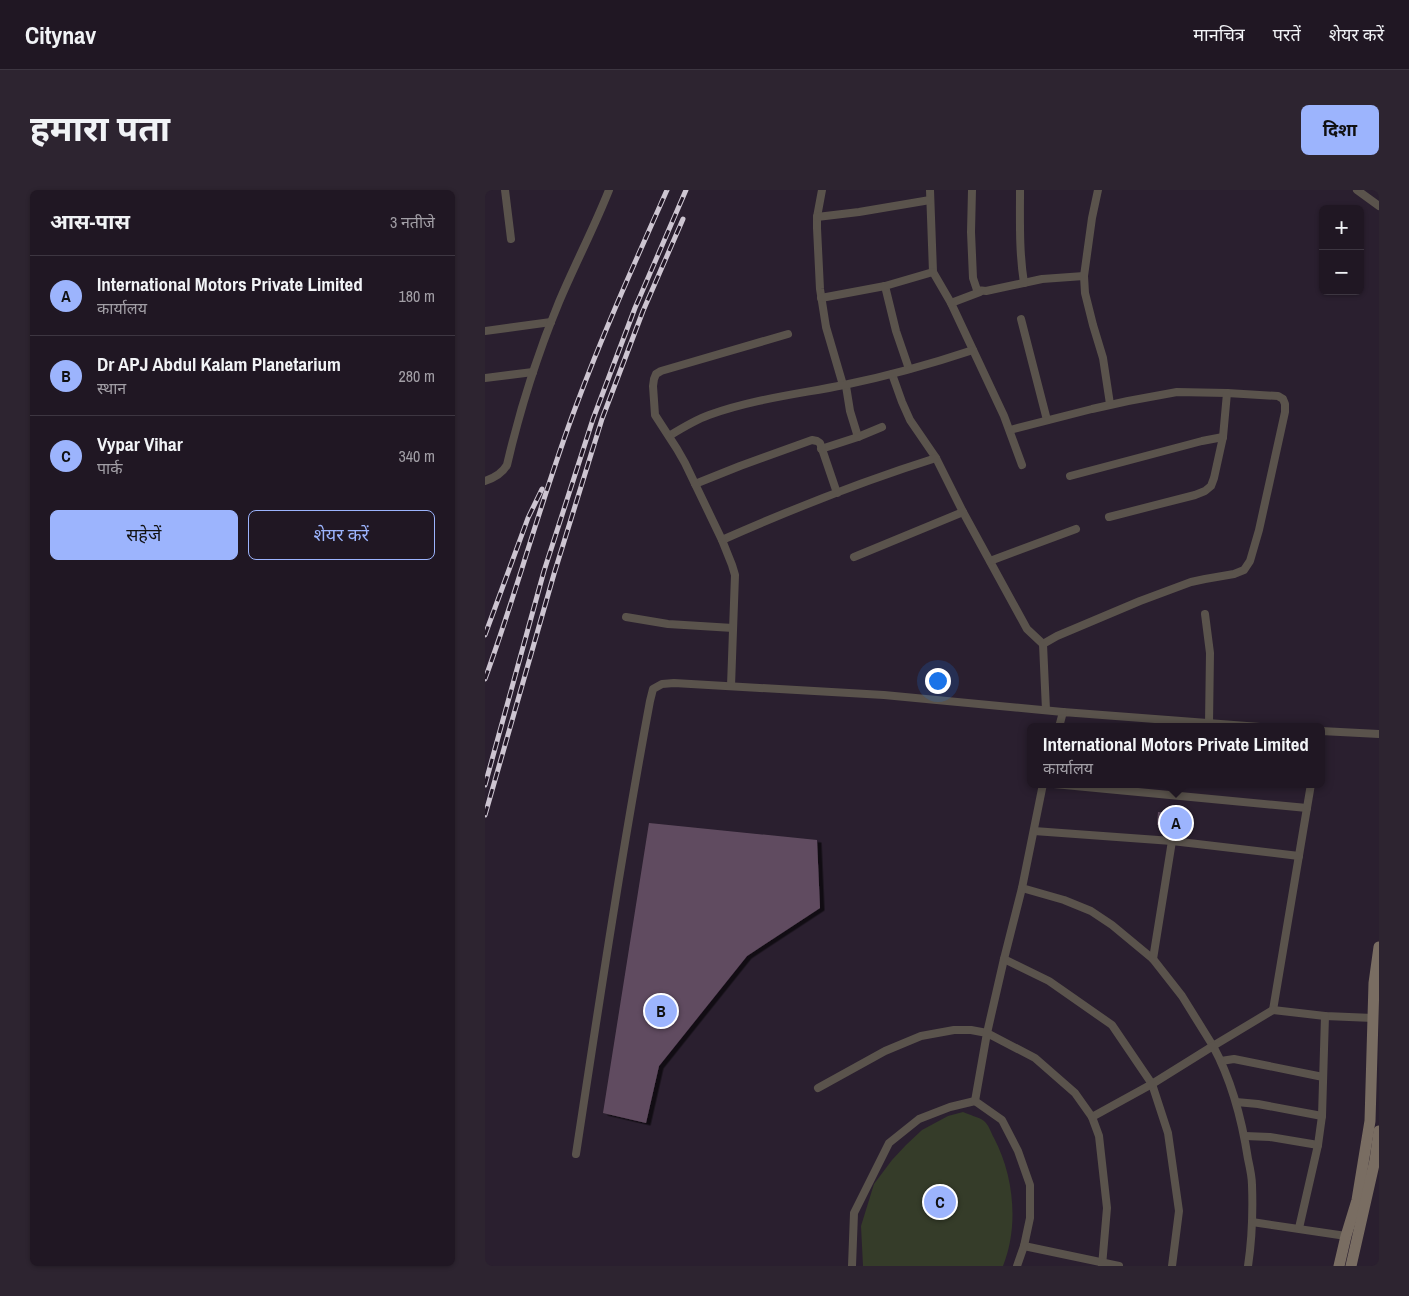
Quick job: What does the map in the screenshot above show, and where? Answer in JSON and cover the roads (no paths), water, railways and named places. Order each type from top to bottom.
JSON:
[{"type":"main road","points":[[1339,1266],[1357,1200],[1370,1121],[1374,983],[1379,947]]},
{"type":"main road","points":[[1351,1266],[1373,1170],[1379,1132]]},
{"type":"street","points":[[505,190],[511,240]]},
{"type":"street","points":[[485,481],[498,476],[507,465],[523,401],[551,322],[609,190]]},
{"type":"street","points":[[822,190],[817,217],[821,298],[826,327],[843,385],[846,386],[850,411],[858,437]]},
{"type":"street","points":[[930,190],[933,272],[951,303],[1010,430],[1022,465]]},
{"type":"street","points":[[972,190],[973,278],[975,287],[980,292]]},
{"type":"street","points":[[1020,190],[1019,231],[1024,283]]},
{"type":"street","points":[[1098,190],[1084,276],[1085,293],[1103,358],[1110,404]]},
{"type":"street","points":[[1358,190],[1379,206]]},
{"type":"street","points":[[817,217],[930,200]]},
{"type":"street","points":[[821,298],[885,286],[933,272]]},
{"type":"street","points":[[951,303],[980,292],[1024,283],[1050,278],[1084,276]]},
{"type":"street","points":[[885,286],[894,324],[909,370]]},
{"type":"street","points":[[1021,319],[1047,420]]},
{"type":"street","points":[[485,331],[551,322]]},
{"type":"street","points":[[731,686],[735,575],[695,484],[677,449],[655,415],[653,386],[656,374],[661,371],[788,334]]},
{"type":"street","points":[[669,436],[709,415],[736,406],[909,370],[973,350]]},
{"type":"street","points":[[485,378],[533,372]]},
{"type":"street","points":[[892,374],[910,420],[936,458],[963,512],[1027,629],[1043,644],[1046,710]]},
{"type":"street","points":[[1010,430],[1110,404],[1177,392],[1278,396],[1283,398],[1285,404],[1285,412],[1259,530],[1250,561],[1244,570],[1234,574],[1191,582],[1139,601],[1057,636],[1043,644]]},
{"type":"street","points":[[1109,517],[1195,495],[1211,486],[1223,437],[1227,393]]},
{"type":"street","points":[[821,449],[881,427]]},
{"type":"street","points":[[1070,476],[1223,437]]},
{"type":"street","points":[[695,484],[812,440],[820,443],[837,492]]},
{"type":"street","points":[[721,540],[837,492],[936,458]]},
{"type":"street","points":[[854,556],[963,512]]},
{"type":"street","points":[[990,561],[1076,528]]},
{"type":"street","points":[[577,1154],[605,958],[653,690],[662,684],[674,682],[884,696],[1209,723],[1210,653],[1205,614]]},
{"type":"street","points":[[626,617],[668,624],[733,628]]},
{"type":"street","points":[[1060,723],[1063,712]]},
{"type":"street","points":[[1325,731],[1379,734]]},
{"type":"street","points":[[975,1101],[987,1033],[1022,888],[1042,788]]},
{"type":"street","points":[[1096,788],[1307,808]]},
{"type":"street","points":[[1273,1010],[1310,788]]},
{"type":"street","points":[[1034,831],[1172,841],[1299,856]]},
{"type":"street","points":[[1153,959],[1172,841]]},
{"type":"street","points":[[1022,888],[1065,900],[1091,911],[1112,924],[1153,959],[1182,996],[1213,1046],[1221,1061],[1236,1102],[1245,1136],[1252,1184],[1252,1239],[1248,1266]]},
{"type":"street","points":[[1004,959],[1049,981],[1112,1025],[1152,1084],[1168,1133],[1179,1211],[1171,1266]]},
{"type":"street","points":[[1092,1117],[1152,1084],[1273,1010],[1325,1016],[1373,1018]]},
{"type":"street","points":[[1299,1228],[1318,1145],[1322,1116],[1325,1016]]},
{"type":"street","points":[[819,1088],[885,1051],[921,1036],[953,1030],[971,1030],[987,1033],[1035,1058],[1075,1093],[1092,1117],[1099,1136],[1107,1208],[1102,1264]]},
{"type":"street","points":[[1221,1061],[1234,1059],[1323,1077]]},
{"type":"street","points":[[852,1266],[855,1212],[889,1143],[919,1119],[950,1107],[975,1101],[1002,1120],[1017,1151],[1030,1185],[1030,1218],[1024,1246],[1017,1266]]},
{"type":"street","points":[[1236,1102],[1258,1104],[1322,1116]]},
{"type":"street","points":[[1245,1136],[1270,1136],[1318,1145]]},
{"type":"street","points":[[1252,1222],[1346,1236]]},
{"type":"street","points":[[1024,1246],[1102,1264],[1119,1266]]},
{"type":"railway","points":[[485,679],[552,474],[586,379],[667,190]]},
{"type":"railway","points":[[485,785],[544,571],[593,419],[635,308],[686,190]]},
{"type":"railway","points":[[485,815],[554,574],[602,419],[643,311],[683,219]]},
{"type":"railway","points":[[485,635],[528,518],[542,489]]},
{"type":"place","name":"International Motors Private Limited","points":[[1176,823]]},
{"type":"place","name":"Dr APJ Abdul Kalam Planetarium","points":[[661,1011]]},
{"type":"place","name":"Vypar Vihar","points":[[940,1202]]}]
